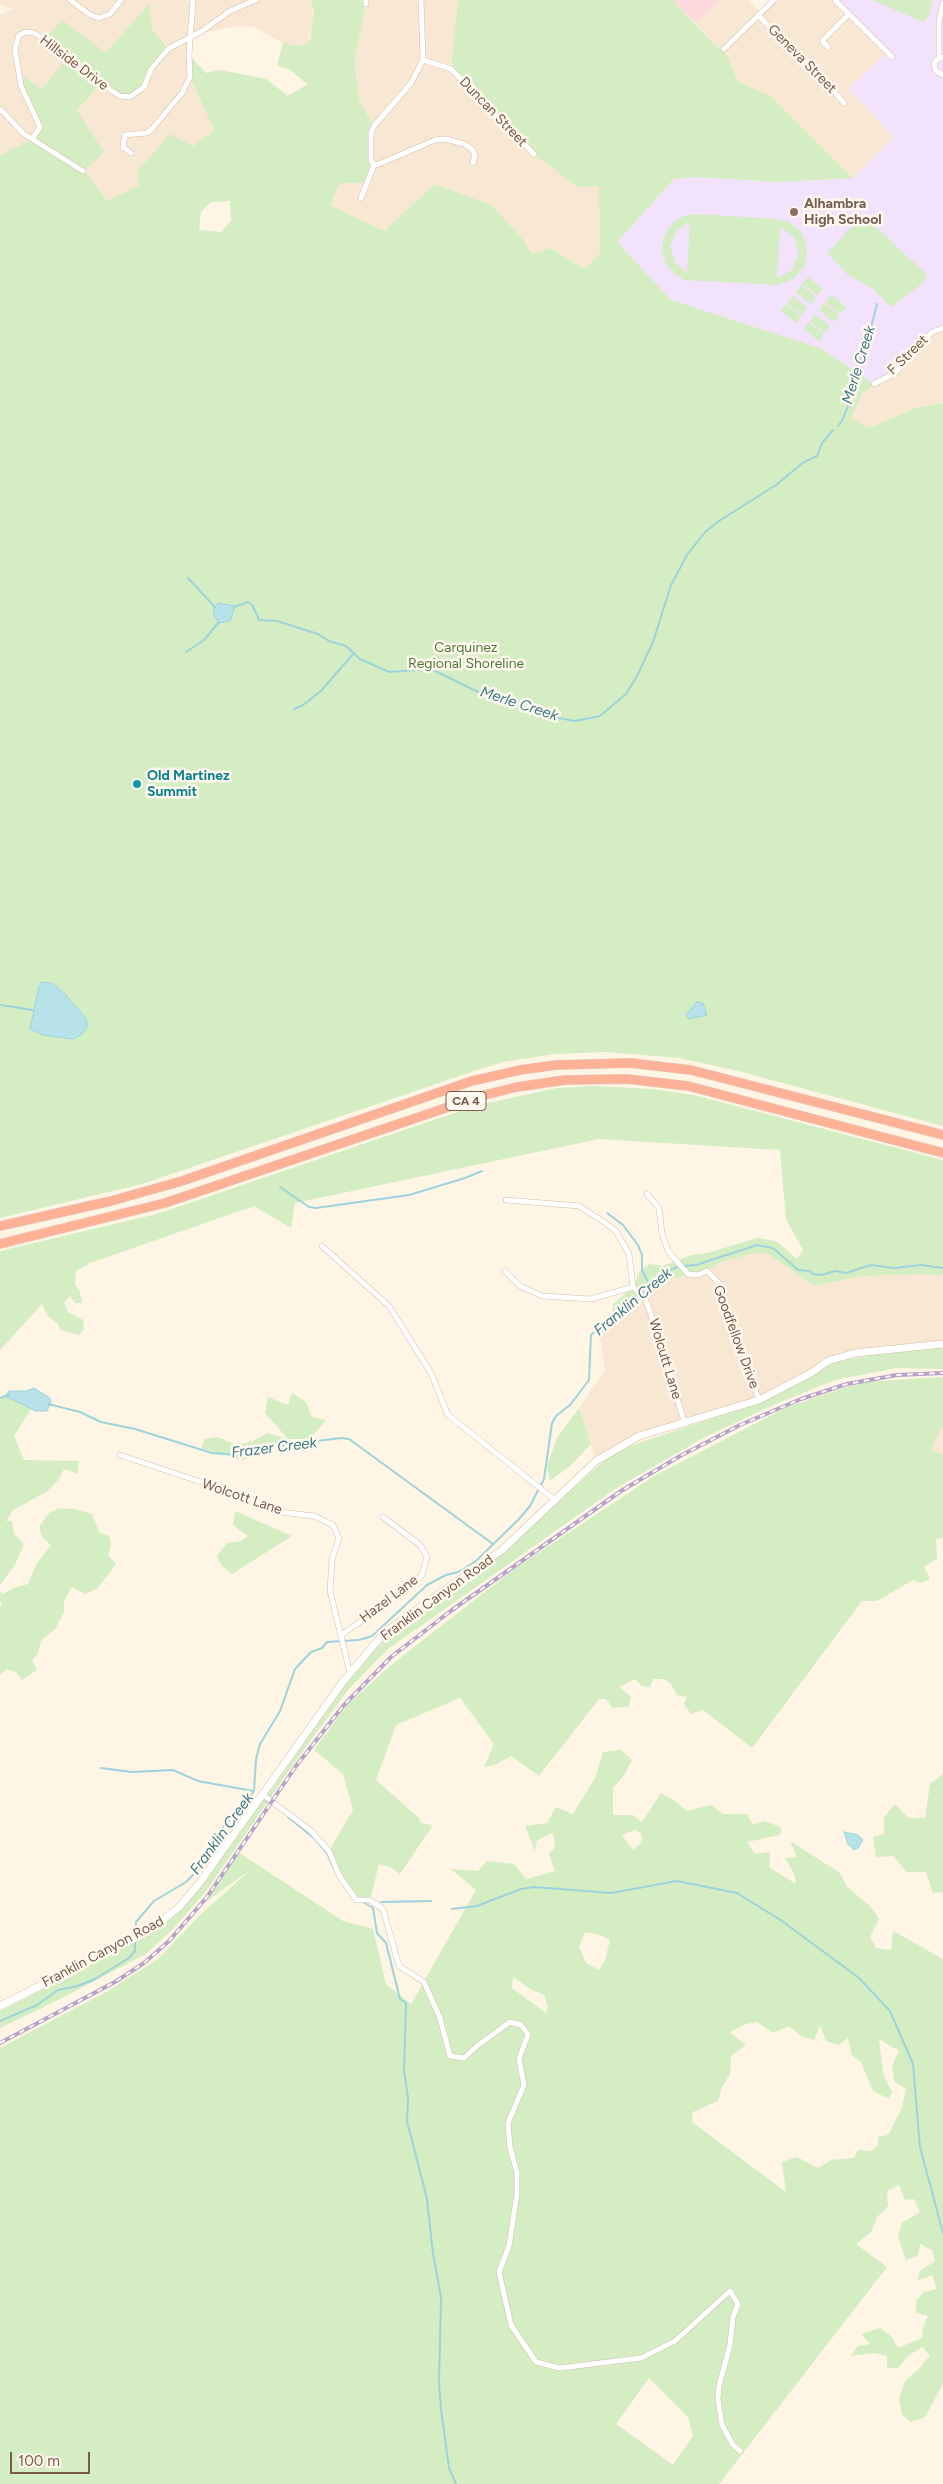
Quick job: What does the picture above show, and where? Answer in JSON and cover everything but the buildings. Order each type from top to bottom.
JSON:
[{"type":"highway","name":"CA 4","points":[[0,1226],[103,1203],[182,1181],[472,1081],[556,1064],[618,1062],[691,1070],[943,1135]]},
{"type":"highway","name":"CA 4","points":[[0,1244],[165,1203],[481,1096],[523,1086],[565,1080],[627,1079],[688,1086],[943,1153]]},
{"type":"street","points":[[70,0],[89,14],[99,18],[110,14],[121,0]]},
{"type":"street","points":[[130,153],[123,147],[125,135],[147,132],[152,129],[182,93],[190,77],[193,0]]},
{"type":"street","name":"Hillside Drive","points":[[32,139],[40,127],[21,86],[15,49],[19,35],[26,32],[34,33],[60,50],[112,91],[120,96],[130,97],[144,87],[151,69],[158,58],[192,34],[202,31],[230,11],[256,0]]},
{"type":"street","points":[[361,198],[374,165],[370,150],[374,126],[411,83],[423,60],[421,0]]},
{"type":"street","points":[[724,49],[774,0]]},
{"type":"street","points":[[835,0],[892,57]]},
{"type":"street","points":[[943,4],[939,21],[941,57],[935,62],[934,68],[943,75]]},
{"type":"street","points":[[828,48],[823,40],[849,14]]},
{"type":"street","name":"Geneva Street","points":[[758,16],[819,74],[844,103]]},
{"type":"street","points":[[182,41],[190,45]]},
{"type":"street","name":"Duncan Street","points":[[423,60],[451,69],[534,154]]},
{"type":"street","points":[[0,109],[32,139],[83,171]]},
{"type":"street","points":[[374,165],[435,140],[446,139],[464,144],[472,149],[475,156],[473,163]]},
{"type":"street","name":"F Street","points":[[874,384],[895,373],[932,332],[943,328]]},
{"type":"street","name":"Goodfellow Drive","points":[[647,1194],[659,1208],[662,1234],[668,1251],[688,1274],[698,1275],[707,1271],[719,1284],[759,1400]]},
{"type":"street","points":[[505,1271],[520,1286],[542,1296],[591,1299],[633,1287],[629,1254],[616,1232],[604,1222],[579,1206],[506,1200]]},
{"type":"street","points":[[322,1246],[389,1306],[431,1373],[448,1415],[555,1500]]},
{"type":"street","name":"Wolcutt Lane","points":[[633,1287],[645,1299],[685,1424]]},
{"type":"street","name":"Franklin Canyon Road","points":[[0,2006],[149,1931],[165,1919],[191,1894],[350,1673],[386,1632],[502,1550],[596,1461],[640,1436],[685,1424],[759,1400],[811,1373],[828,1361],[855,1353],[943,1344]]},
{"type":"street","name":"Wolcott Lane","points":[[120,1456],[255,1500],[280,1512],[314,1516],[333,1525],[339,1538],[332,1559],[330,1591],[350,1673]]},
{"type":"street","name":"Hazel Lane","points":[[341,1635],[394,1599],[422,1575],[427,1558],[420,1545],[383,1517]]},
{"type":"street","points":[[262,1794],[310,1830],[329,1850],[339,1875],[356,1900],[370,1900],[383,1910],[399,1966],[424,1982],[440,2018],[450,2056],[464,2058],[510,2022],[521,2025],[528,2034],[519,2059],[524,2085],[508,2123],[510,2147],[517,2173],[517,2194],[509,2246],[499,2272],[511,2325],[536,2362],[560,2368],[641,2358],[675,2341],[730,2290],[738,2304],[733,2317],[730,2345],[719,2386],[718,2400],[722,2426],[733,2445],[740,2451]]},
{"type":"shaded area","points":[[0,0],[311,0],[314,26],[307,44],[297,46],[283,43],[254,27],[235,26],[192,35],[190,77],[214,130],[140,185],[106,201],[83,171],[104,152],[77,112],[101,83],[151,69],[168,49],[152,29],[106,53],[69,57],[42,89],[20,73],[40,127],[32,139],[0,155],[0,15],[13,9],[0,4]]},
{"type":"shaded area","points":[[366,0],[458,0],[451,69],[599,186],[600,253],[584,269],[551,248],[532,254],[524,241],[492,205],[435,184],[384,231],[330,205],[340,183],[366,183],[371,160],[374,126],[358,95],[355,60]]},
{"type":"shaded area","points":[[673,0],[720,0],[696,23]]},
{"type":"shaded area","points":[[720,0],[749,0],[761,13],[774,0],[835,0],[887,52],[894,137],[853,178],[771,96],[738,82],[724,49],[716,46],[696,23]]},
{"type":"shaded area","name":"Alhambra High School","points":[[835,0],[943,0],[943,328],[932,332],[895,373],[874,384],[820,348],[671,300],[617,242],[674,179],[693,177],[781,182],[853,178],[894,137],[848,89],[887,52]]},
{"type":"shaded area","points":[[943,328],[943,403],[918,407],[869,428],[851,418],[862,395],[932,332]]},
{"type":"shaded area","points":[[755,1253],[767,1253],[814,1286],[863,1276],[937,1274],[943,1276],[943,1344],[855,1353],[828,1361],[759,1400],[639,1436],[596,1461],[579,1408],[605,1370],[599,1331],[645,1299],[653,1286],[667,1280],[707,1271],[721,1262]]},
{"type":"shaded area","points":[[941,1427],[943,1428],[943,1454],[930,1450]]},
{"type":"green space","name":"Carquinez Regional Shoreline","points":[[311,0],[366,0],[355,60],[358,95],[374,126],[371,133],[374,165],[366,183],[340,183],[330,205],[384,231],[435,184],[492,205],[524,241],[532,254],[551,248],[584,269],[600,253],[599,186],[578,187],[534,154],[451,69],[458,0],[673,0],[716,46],[724,49],[738,82],[771,96],[853,178],[781,182],[693,177],[674,179],[617,242],[671,300],[820,348],[874,384],[862,395],[851,418],[869,428],[918,407],[943,403],[943,1126],[738,1071],[679,1058],[606,1052],[555,1054],[503,1062],[477,1070],[142,1184],[0,1218],[0,155],[32,139],[39,131],[25,96],[19,73],[42,89],[68,57],[44,40],[62,20],[106,53],[149,4],[152,29],[168,49],[158,58],[137,93],[120,96],[101,83],[77,111],[104,152],[84,171],[107,201],[140,185],[137,172],[170,134],[193,146],[214,130],[190,77],[189,55],[206,73],[220,70],[266,79],[288,96],[308,84],[290,70],[277,65],[283,43],[297,46],[307,44],[311,37],[314,14]],"holes":[[[230,201],[231,221],[221,232],[199,230],[201,212],[211,202]]]},
{"type":"green space","points":[[872,0],[933,0],[930,13],[924,22]]},
{"type":"green space","points":[[698,214],[787,221],[801,232],[806,243],[807,254],[804,267],[793,279],[777,285],[684,280],[672,272],[665,262],[662,251],[663,240],[668,229],[676,220],[686,215]],"holes":[[[690,223],[687,272],[675,263],[670,246],[677,230]],[[780,227],[794,237],[799,254],[792,270],[777,278]]]},
{"type":"green space","points":[[863,215],[926,274],[923,283],[891,307],[873,289],[848,275],[827,253]]},
{"type":"green space","points":[[808,277],[823,289],[817,295],[802,284]]},
{"type":"green space","points":[[801,285],[816,297],[811,304],[796,292]]},
{"type":"green space","points":[[831,295],[846,307],[840,314],[825,302]]},
{"type":"green space","points":[[793,296],[807,308],[802,315],[787,303]]},
{"type":"green space","points":[[824,303],[839,315],[834,322],[819,310]]},
{"type":"green space","points":[[786,304],[801,316],[796,323],[781,311]]},
{"type":"green space","points":[[815,314],[830,326],[825,333],[810,321]]},
{"type":"green space","points":[[809,322],[824,334],[819,341],[804,329]]},
{"type":"green space","points":[[595,1086],[651,1089],[694,1095],[943,1160],[943,1276],[937,1274],[863,1276],[814,1286],[767,1253],[755,1253],[721,1262],[707,1271],[667,1280],[653,1286],[645,1299],[630,1303],[612,1315],[613,1304],[633,1287],[640,1271],[649,1264],[662,1266],[692,1255],[708,1253],[757,1238],[776,1241],[797,1259],[803,1250],[786,1219],[780,1150],[599,1139],[295,1203],[291,1228],[254,1206],[90,1263],[76,1271],[75,1284],[80,1292],[82,1303],[75,1303],[70,1296],[64,1303],[68,1312],[83,1320],[84,1329],[79,1335],[61,1330],[57,1323],[47,1315],[42,1304],[0,1350],[0,1251],[157,1214],[475,1106],[557,1088]]},
{"type":"green space","points":[[943,1347],[943,1369],[897,1368],[835,1380],[778,1403],[703,1438],[615,1489],[388,1649],[348,1690],[297,1759],[207,1890],[172,1930],[146,1954],[0,2028],[0,2011],[150,1934],[179,1912],[330,1699],[390,1631],[494,1559],[606,1459],[633,1445],[763,1401],[835,1362],[887,1352]]},
{"type":"green space","points":[[943,1377],[943,1428],[941,1427],[931,1450],[943,1454],[943,1538],[936,1539],[937,1558],[924,1567],[930,1579],[921,1583],[913,1580],[877,1601],[862,1601],[752,1748],[703,1710],[691,1714],[684,1704],[687,1697],[677,1695],[671,1684],[664,1679],[653,1679],[650,1687],[642,1686],[635,1679],[619,1687],[631,1697],[629,1706],[613,1708],[606,1699],[599,1699],[539,1776],[511,1756],[495,1765],[484,1767],[494,1744],[460,1698],[396,1725],[376,1780],[419,1818],[421,1823],[433,1825],[400,1874],[392,1868],[379,1864],[370,1900],[356,1900],[339,1875],[329,1851],[353,1810],[343,1774],[314,1750],[347,1705],[391,1665],[517,1567],[654,1476],[787,1407],[862,1382]]},
{"type":"green space","points":[[8,1391],[40,1395],[14,1436],[24,1460],[79,1461],[77,1474],[64,1469],[59,1479],[46,1492],[13,1510],[6,1521],[12,1521],[14,1534],[24,1544],[15,1565],[0,1585],[0,1400]]},
{"type":"green space","points":[[292,1393],[306,1402],[312,1417],[326,1420],[310,1439],[289,1439],[243,1460],[201,1448],[205,1439],[218,1437],[236,1445],[253,1441],[267,1433],[288,1439],[265,1413],[268,1397],[288,1405]]},
{"type":"green space","points":[[579,1408],[591,1444],[570,1466],[550,1481],[547,1466],[557,1438]]},
{"type":"green space","points":[[59,1508],[74,1509],[92,1514],[99,1532],[109,1536],[111,1545],[108,1555],[116,1564],[98,1588],[85,1594],[72,1587],[64,1601],[64,1612],[55,1629],[41,1641],[38,1653],[32,1660],[37,1670],[22,1680],[16,1672],[7,1669],[0,1675],[0,1608],[2,1604],[0,1602],[0,1592],[3,1594],[13,1588],[28,1584],[37,1563],[51,1545],[42,1537],[39,1527],[49,1513]]},
{"type":"green space","points":[[235,1511],[292,1536],[232,1574],[221,1565],[217,1556],[227,1543],[241,1541],[248,1536],[233,1525]]},
{"type":"green space","points":[[621,1750],[632,1760],[625,1774],[613,1788],[613,1815],[633,1815],[642,1822],[661,1793],[674,1800],[687,1811],[711,1805],[723,1814],[747,1814],[753,1825],[764,1821],[781,1827],[780,1835],[747,1842],[755,1854],[770,1852],[770,1868],[796,1884],[794,1873],[785,1858],[797,1857],[790,1841],[840,1873],[847,1887],[869,1905],[879,1919],[870,1937],[876,1948],[891,1950],[893,1931],[943,1959],[943,2384],[925,2417],[911,2422],[902,2415],[899,2399],[905,2381],[920,2368],[930,2355],[922,2347],[908,2356],[898,2368],[887,2368],[887,2356],[875,2353],[851,2356],[858,2346],[870,2344],[861,2334],[880,2328],[892,2337],[898,2348],[922,2338],[923,2327],[928,2316],[916,2313],[916,2301],[924,2292],[937,2289],[932,2275],[917,2281],[920,2271],[935,2261],[932,2250],[920,2244],[918,2256],[906,2260],[898,2237],[902,2223],[920,2212],[914,2199],[905,2200],[899,2185],[887,2191],[888,2206],[877,2217],[871,2232],[856,2244],[887,2267],[719,2484],[0,2484],[0,2048],[108,1991],[158,1959],[202,1913],[252,1869],[201,1905],[238,1852],[343,1921],[373,1929],[386,1984],[411,2004],[476,1890],[451,1869],[478,1871],[487,1861],[514,1864],[526,1879],[555,1871],[549,1854],[555,1847],[553,1833],[537,1840],[535,1851],[525,1826],[547,1823],[556,1807],[573,1814],[595,1778],[603,1752]],"holes":[[[635,1830],[641,1833],[642,1842],[633,1850],[622,1835]],[[585,1932],[600,1935],[610,1940],[605,1960],[599,1970],[586,1963],[579,1947]],[[513,1977],[532,1990],[544,1995],[548,2006],[546,2013],[512,1988]],[[757,2022],[773,2033],[789,2026],[801,2036],[814,2040],[820,2025],[826,2041],[838,2045],[848,2038],[852,2056],[861,2062],[873,2091],[889,2099],[892,2092],[883,2073],[879,2039],[899,2051],[892,2066],[894,2081],[906,2089],[902,2108],[888,2135],[878,2137],[878,2146],[871,2151],[858,2150],[854,2158],[831,2160],[818,2168],[797,2157],[782,2162],[786,2192],[692,2122],[693,2112],[718,2101],[722,2087],[730,2074],[731,2056],[746,2045],[730,2032],[746,2024]],[[649,2378],[688,2417],[693,2436],[673,2465],[616,2424]]]},
{"type":"green space","points":[[943,1774],[943,1892],[933,1893],[926,1872],[906,1872],[894,1856],[876,1857],[873,1837],[884,1834],[884,1817],[895,1804],[908,1818],[925,1818],[930,1784]]},
{"type":"water","points":[[219,603],[235,606],[230,621],[219,623],[214,616],[214,607]]},
{"type":"water","points":[[42,982],[51,983],[63,992],[84,1016],[87,1021],[87,1027],[82,1034],[73,1039],[43,1035],[30,1029],[39,987]]},
{"type":"water","points":[[697,1002],[703,1003],[707,1015],[689,1019],[686,1015]]},
{"type":"water","points":[[34,1388],[50,1398],[51,1402],[47,1411],[36,1411],[7,1397],[9,1391],[26,1391]]},
{"type":"water","points":[[844,1832],[858,1835],[863,1840],[858,1848],[854,1850],[848,1844]]},
{"type":"waterway","name":"Merle Creek","points":[[838,426],[848,406],[855,372],[868,339],[877,304]]},
{"type":"waterway","name":"Merle Creek","points":[[234,607],[248,602],[253,606],[259,620],[277,621],[318,634],[329,641],[346,646],[360,659],[389,672],[431,669],[489,696],[512,700],[530,711],[575,721],[600,716],[626,694],[637,676],[653,642],[671,585],[687,555],[705,532],[776,485],[804,462],[817,456],[822,443],[833,430]]},
{"type":"waterway","name":"Merle Creek","points":[[188,578],[215,607]]},
{"type":"waterway","points":[[186,652],[204,640],[219,622]]},
{"type":"waterway","points":[[294,709],[303,705],[321,691],[353,654]]},
{"type":"waterway","points":[[0,1005],[33,1010]]},
{"type":"waterway","points":[[280,1187],[309,1207],[316,1208],[409,1195],[482,1171]]},
{"type":"waterway","points":[[607,1213],[623,1225],[638,1245],[642,1255],[642,1270],[650,1286]]},
{"type":"waterway","name":"Franklin Creek","points":[[684,1266],[696,1265],[757,1245],[773,1248],[798,1270],[810,1271],[813,1274],[822,1275],[835,1271],[846,1273],[871,1265],[894,1268],[921,1265],[943,1268]]},
{"type":"waterway","name":"Franklin Creek","points":[[135,1936],[136,1922],[154,1901],[186,1882],[197,1871],[225,1824],[238,1813],[254,1791],[256,1759],[260,1744],[280,1711],[295,1669],[311,1652],[322,1648],[327,1642],[359,1640],[372,1636],[427,1585],[446,1575],[458,1572],[476,1561],[519,1519],[530,1506],[544,1479],[552,1423],[556,1416],[570,1405],[589,1380],[591,1335],[666,1272],[679,1266]]},
{"type":"waterway","name":"Frazer Creek","points":[[0,1398],[9,1395]]},
{"type":"waterway","name":"Frazer Creek","points":[[48,1404],[80,1412],[101,1422],[135,1429],[212,1453],[238,1455],[262,1448],[341,1438],[349,1439],[493,1544]]},
{"type":"waterway","points":[[101,1768],[132,1772],[173,1770],[198,1781],[253,1791]]},
{"type":"waterway","points":[[266,1801],[271,1804]]},
{"type":"waterway","points":[[288,1817],[315,1839],[327,1853],[334,1869]]},
{"type":"waterway","points":[[452,1909],[477,1906],[521,1889],[534,1887],[611,1893],[677,1881],[737,1893],[782,1921],[859,1978],[890,2011],[913,2064],[920,2147],[943,2233]]},
{"type":"waterway","points":[[381,1902],[431,1901]]},
{"type":"waterway","points":[[363,1902],[373,1908],[377,1933],[386,1943],[400,1999],[406,2003],[404,2070],[408,2098],[407,2121],[427,2199],[433,2254],[441,2297],[439,2384],[441,2409],[449,2468],[456,2484]]},
{"type":"waterway","name":"Franklin Creek","points":[[0,2021],[37,2005],[58,1990],[78,1986],[95,1979],[129,1958],[135,1951],[135,1941]]},
{"type":"railway","points":[[0,2043],[115,1982],[144,1963],[169,1941],[207,1897],[296,1766],[344,1705],[391,1657],[452,1610],[621,1491],[680,1456],[740,1425],[801,1399],[847,1384],[897,1375],[943,1373]]},
{"type":"place","name":"Alhambra High School","points":[[794,212]]},
{"type":"place","name":"Old Martinez Summit","points":[[137,784]]}]
